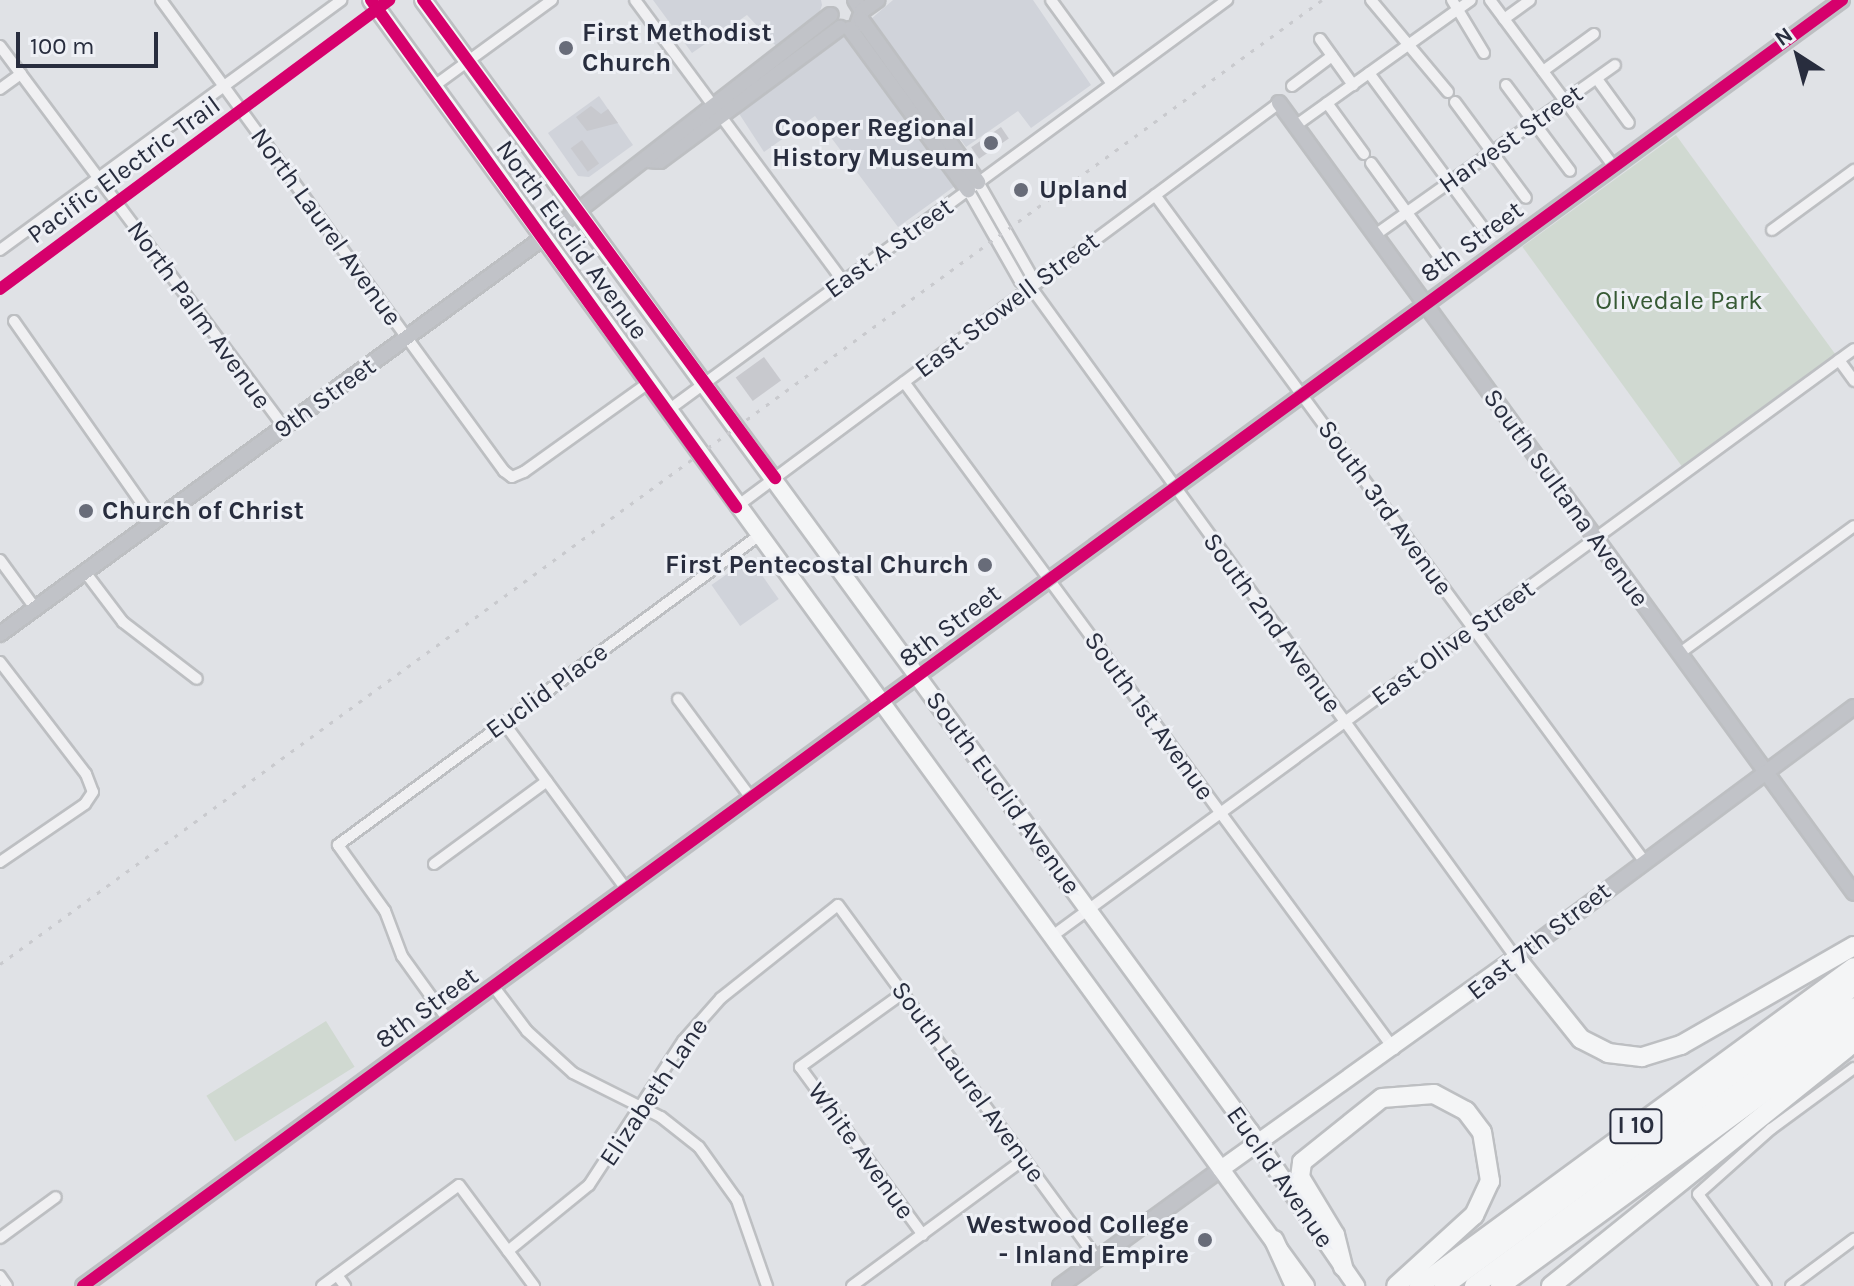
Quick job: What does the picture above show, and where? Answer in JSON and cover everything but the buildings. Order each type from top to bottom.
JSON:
[{"type":"highway","points":[[1516,958],[1581,1039],[1608,1053],[1642,1057],[1681,1045],[1854,946]]},
{"type":"highway","name":"I 10","points":[[1419,1286],[1854,967]]},
{"type":"highway","points":[[1444,1286],[1854,986]]},
{"type":"highway","points":[[1474,1286],[1854,1007]]},
{"type":"highway","name":"I 10","points":[[1500,1286],[1854,1027]]},
{"type":"highway","points":[[1551,1286],[1854,1042]]},
{"type":"highway","points":[[1343,1267],[1335,1235],[1300,1177],[1302,1162],[1382,1098],[1434,1094],[1466,1111],[1482,1132],[1490,1181],[1474,1215],[1396,1286]]},
{"type":"highway","points":[[1274,1240],[1295,1286]]},
{"type":"main road","name":"North Euclid Avenue","points":[[371,0],[736,507]]},
{"type":"main road","name":"North Euclid Avenue","points":[[423,0],[775,478]]},
{"type":"main road","name":"South Euclid Avenue","points":[[775,478],[1204,1069]]},
{"type":"main road","name":"South Euclid Avenue","points":[[736,507],[1167,1095]]},
{"type":"main road","name":"East 7th Street","points":[[1221,1169],[1394,1049],[1516,958]]},
{"type":"main road","name":"Euclid Avenue","points":[[1204,1069],[1356,1286]]},
{"type":"main road","name":"Euclid Avenue","points":[[1167,1095],[1306,1286]]},
{"type":"street","name":"North Laurel Avenue","points":[[161,0],[512,477],[647,384]]},
{"type":"street","points":[[0,250],[341,0]]},
{"type":"street","points":[[434,86],[552,0]]},
{"type":"street","points":[[635,0],[843,281]]},
{"type":"street","name":"9th Street","points":[[648,160],[660,161],[878,0]]},
{"type":"street","points":[[1051,0],[1112,84]]},
{"type":"street","name":"East A Street","points":[[667,411],[1227,0]]},
{"type":"street","points":[[1371,0],[1400,40],[1412,42],[1448,92]]},
{"type":"street","points":[[1295,126],[1412,42],[1453,6],[1471,0]]},
{"type":"street","points":[[1490,0],[1614,167]]},
{"type":"street","points":[[1504,19],[1530,0]]},
{"type":"street","name":"8th Street","points":[[83,1286],[1842,0]]},
{"type":"street","points":[[832,5],[854,17],[973,186]]},
{"type":"street","name":"9th Street","points":[[0,634],[648,160],[651,149],[832,5]]},
{"type":"street","points":[[1453,6],[1484,53]]},
{"type":"street","points":[[1543,71],[1594,34]]},
{"type":"street","points":[[1320,39],[1353,85]]},
{"type":"street","name":"North Palm Avenue","points":[[0,46],[285,428]]},
{"type":"street","points":[[1292,86],[1332,56]]},
{"type":"street","name":"Harvest Street","points":[[1375,235],[1615,65]]},
{"type":"street","points":[[1369,73],[1484,229]]},
{"type":"street","points":[[0,89],[21,74]]},
{"type":"street","points":[[1597,79],[1629,123]]},
{"type":"street","points":[[1506,85],[1570,171]]},
{"type":"street","points":[[1455,102],[1526,198]]},
{"type":"street","name":"South Sultana Avenue","points":[[1279,103],[1854,893]]},
{"type":"street","name":"East Stowell Street","points":[[736,507],[1279,103]]},
{"type":"street","points":[[1327,103],[1442,261]]},
{"type":"street","points":[[1772,230],[1854,170]]},
{"type":"street","name":"South 2nd Avenue","points":[[973,186],[1020,281],[1030,286],[1516,958]]},
{"type":"street","name":"South 3rd Avenue","points":[[1155,195],[1644,861]]},
{"type":"street","points":[[14,321],[154,521]]},
{"type":"street","name":"East Olive Street","points":[[1051,937],[1854,349]]},
{"type":"street","points":[[1839,360],[1854,381]]},
{"type":"street","name":"South 1st Avenue","points":[[904,382],[1394,1049]]},
{"type":"street","points":[[1680,653],[1854,526]]},
{"type":"street","name":"Euclid Place","points":[[448,1020],[402,956],[385,911],[338,845],[757,537]]},
{"type":"street","points":[[0,560],[35,608]]},
{"type":"street","points":[[85,572],[123,622],[197,679]]},
{"type":"street","points":[[0,662],[86,774],[93,792],[85,804],[0,862]]},
{"type":"street","points":[[678,699],[751,798]]},
{"type":"street","name":"East 7th Street","points":[[1516,958],[1854,707]]},
{"type":"street","points":[[504,723],[626,889]]},
{"type":"street","points":[[434,864],[547,781]]},
{"type":"street","name":"South Laurel Avenue","points":[[838,905],[1097,1259]]},
{"type":"street","name":"Elizabeth Lane","points":[[508,1251],[589,1185],[641,1107],[721,998],[838,905]]},
{"type":"street","points":[[494,987],[527,1031],[573,1073],[683,1132],[713,1164],[737,1200],[767,1286]]},
{"type":"street","name":"White Avenue","points":[[903,993],[800,1067],[923,1235]]},
{"type":"street","points":[[1766,1286],[1698,1194],[1771,1129],[1854,1068]]},
{"type":"street","points":[[852,1286],[1024,1159]]},
{"type":"street","points":[[1060,1286],[1221,1169]]},
{"type":"street","points":[[322,1286],[459,1185],[534,1286]]},
{"type":"street","points":[[0,1238],[56,1197]]},
{"type":"street","points":[[1791,1286],[1854,1239]]},
{"type":"street","points":[[337,1275],[345,1286]]},
{"type":"street","points":[[0,1276],[7,1286]]},
{"type":"shaded area","points":[[653,0],[821,0],[822,5],[818,17],[777,47],[747,15],[692,53]]},
{"type":"shaded area","points":[[893,0],[1033,0],[1091,85],[1031,128],[1018,111],[966,147],[871,19]]},
{"type":"shaded area","points":[[843,35],[955,186],[898,227],[815,116],[764,152],[738,112]]},
{"type":"shaded area","points":[[599,96],[633,145],[589,177],[578,176],[548,133]]},
{"type":"shaded area","points":[[750,558],[779,599],[740,626],[711,585]]},
{"type":"green space","name":"Olivedale Park","points":[[1676,135],[1836,355],[1682,467],[1522,247]]},
{"type":"green space","points":[[326,1021],[355,1067],[235,1142],[206,1096]]},
{"type":"railway","points":[[0,964],[1322,0]]},
{"type":"cycle path","points":[[371,0],[736,507]]},
{"type":"cycle path","name":"Pacific Electric Trail","points":[[0,289],[389,0]]},
{"type":"cycle path","points":[[423,0],[775,478]]},
{"type":"cycle path","points":[[83,1286],[1842,0]]},
{"type":"place","name":"First Methodist Church","points":[[566,48]]},
{"type":"place","name":"Cooper Regional History Museum","points":[[991,143]]},
{"type":"place","name":"Upland","points":[[1021,190]]},
{"type":"place","name":"Church of Christ","points":[[86,511]]},
{"type":"place","name":"First Pentecostal Church","points":[[985,565]]},
{"type":"place","name":"Westwood College - Inland Empire","points":[[1205,1240]]}]
